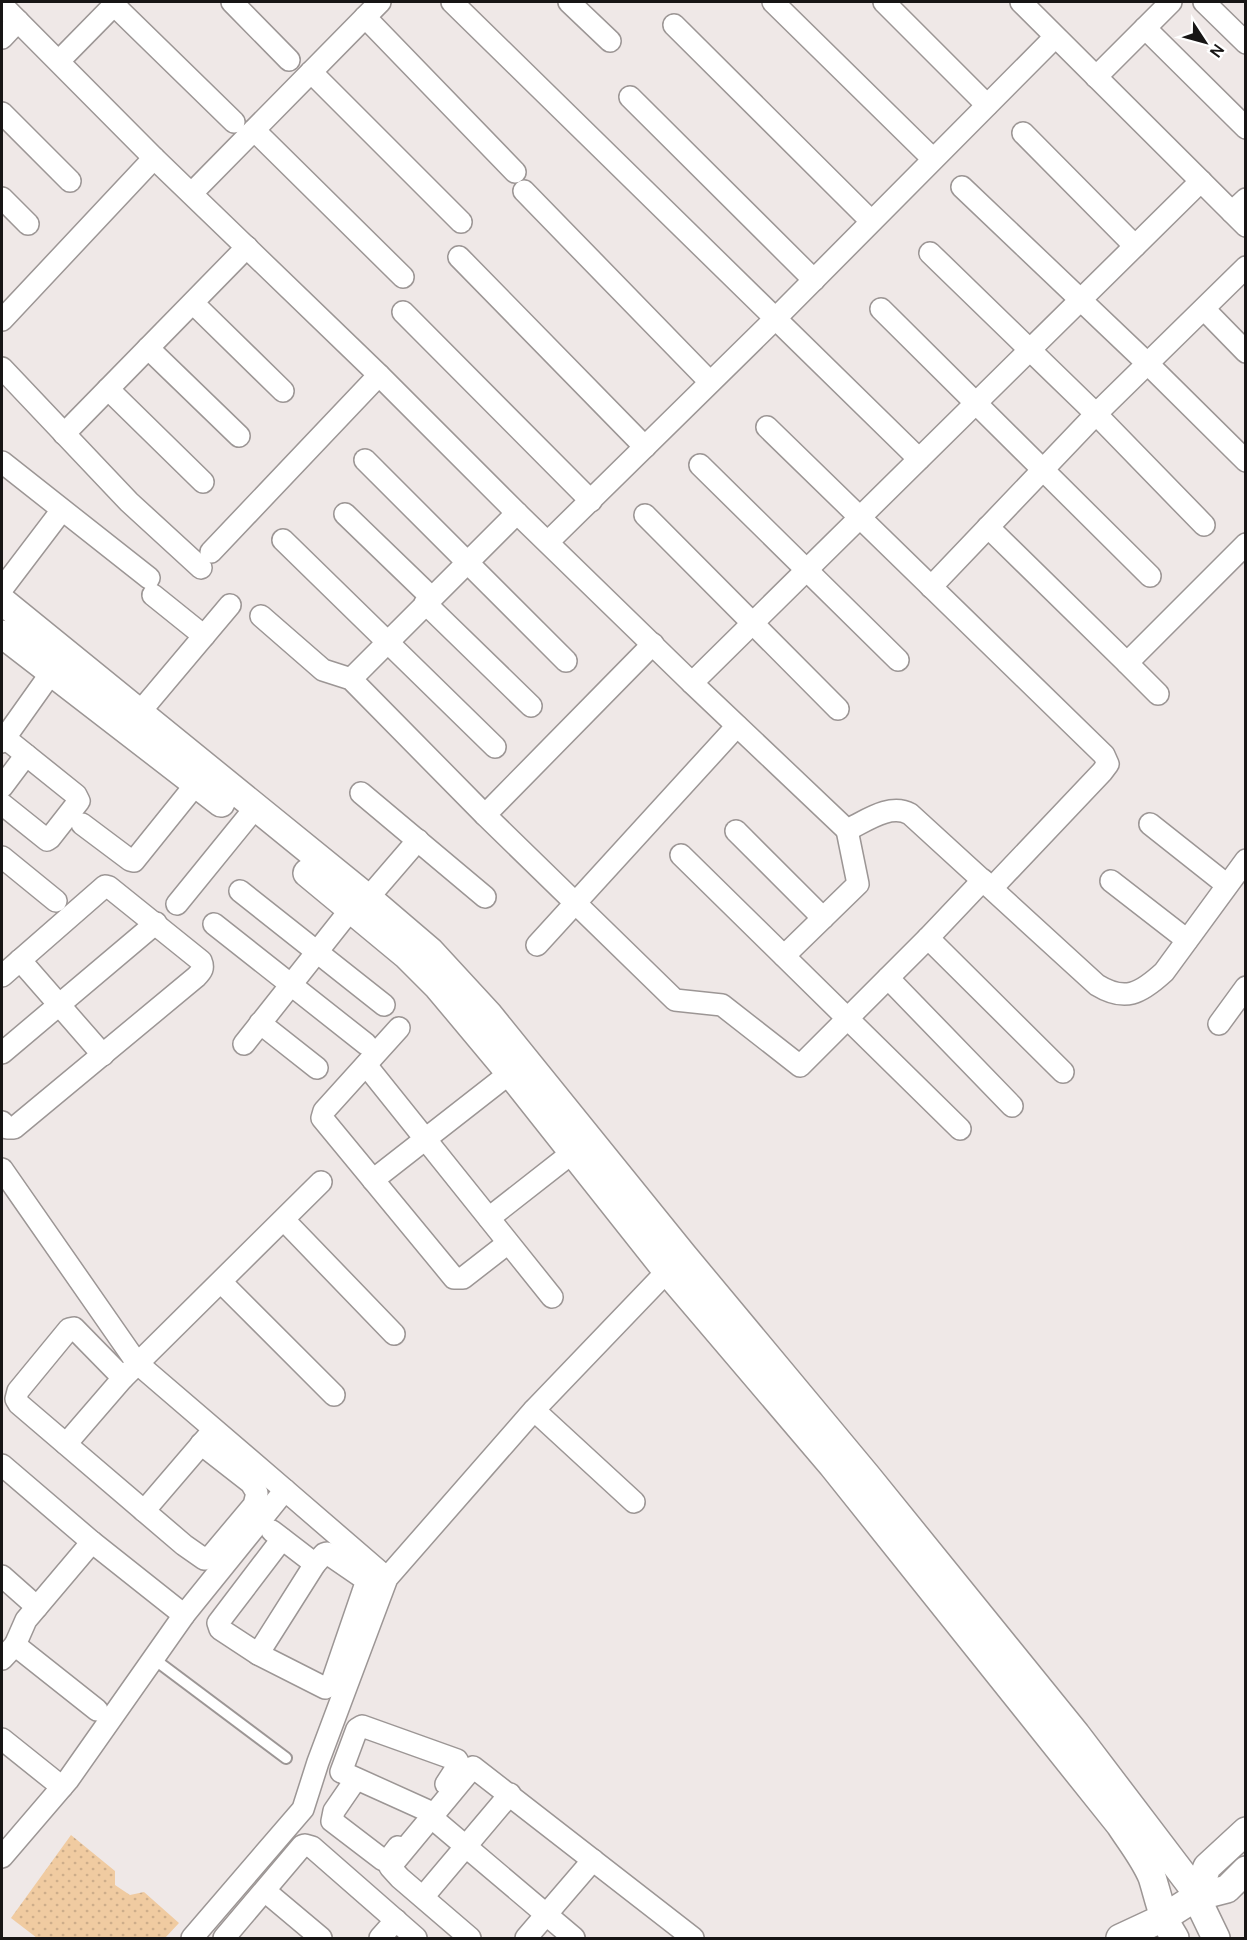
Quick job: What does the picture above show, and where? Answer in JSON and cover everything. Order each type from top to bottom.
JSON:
[{"type":"street","points":[[232,2],[289,60]]},
{"type":"street","points":[[192,193],[380,2]]},
{"type":"street","points":[[452,2],[919,459]]},
{"type":"street","points":[[569,2],[610,41]]},
{"type":"street","points":[[773,2],[933,159]]},
{"type":"street","points":[[884,2],[987,105]]},
{"type":"street","points":[[1021,2],[1201,181],[1241,212]]},
{"type":"street","points":[[1096,77],[1171,2]]},
{"type":"street","points":[[1204,2],[1245,43]]},
{"type":"street","points":[[58,61],[115,3],[234,122]]},
{"type":"street","points":[[2,5],[154,158],[380,375],[517,513],[736,726],[847,830],[858,884],[784,956]]},
{"type":"street","points":[[365,17],[515,172]]},
{"type":"street","points":[[2,38],[18,21]]},
{"type":"street","points":[[674,25],[871,221]]},
{"type":"street","points":[[1145,28],[1245,128]]},
{"type":"street","points":[[548,542],[775,319],[1056,37]]},
{"type":"street","points":[[311,72],[460,222]]},
{"type":"street","points":[[630,97],[814,280]]},
{"type":"street","points":[[2,113],[70,180]]},
{"type":"street","points":[[254,130],[403,278]]},
{"type":"street","points":[[1023,133],[1135,246]]},
{"type":"street","points":[[2,321],[154,158]]},
{"type":"street","points":[[692,683],[1201,181]]},
{"type":"street","points":[[962,187],[1148,364],[1245,461]]},
{"type":"street","points":[[524,191],[710,382]]},
{"type":"street","points":[[2,198],[28,224]]},
{"type":"street","points":[[64,434],[247,247]]},
{"type":"street","points":[[930,252],[1096,414],[1204,525]]},
{"type":"street","points":[[459,257],[645,447]]},
{"type":"street","points":[[931,587],[1096,414],[1245,267]]},
{"type":"street","points":[[193,303],[282,391]]},
{"type":"street","points":[[881,309],[1150,576]]},
{"type":"street","points":[[1204,309],[1245,352]]},
{"type":"street","points":[[403,312],[591,501]]},
{"type":"street","points":[[148,348],[239,436]]},
{"type":"street","points":[[2,368],[129,502],[206,560],[380,375]]},
{"type":"street","points":[[108,389],[203,482]]},
{"type":"street","points":[[261,616],[323,670],[351,679],[485,815],[675,1000],[722,1005],[800,1066],[1108,764],[1104,755],[767,427]]},
{"type":"street","points":[[365,460],[566,661]]},
{"type":"street","points":[[2,462],[62,510],[204,636]]},
{"type":"street","points":[[700,465],[898,660]]},
{"type":"street","points":[[2,589],[62,510]]},
{"type":"street","points":[[345,513],[531,706]]},
{"type":"street","points":[[351,679],[467,560],[517,513]]},
{"type":"street","points":[[645,515],[838,709]]},
{"type":"street","points":[[988,527],[1158,694]]},
{"type":"street","points":[[283,540],[495,747]]},
{"type":"street","points":[[1126,663],[1245,544]]},
{"type":"street","points":[[2,601],[58,662],[196,784],[250,814]]},
{"type":"street","points":[[139,713],[230,605]]},
{"type":"street","points":[[2,634],[58,662],[139,713],[250,814],[359,904],[429,951],[489,1015],[675,1263],[832,1465],[1120,1825],[1144,1862],[1169,1928]]},
{"type":"street","points":[[485,815],[653,644]]},
{"type":"street","points":[[2,804],[47,840],[79,801],[78,796],[3,740],[58,662]]},
{"type":"street","points":[[537,945],[736,726]]},
{"type":"street","points":[[2,787],[26,755]]},
{"type":"street","points":[[82,824],[134,861],[196,784]]},
{"type":"street","points":[[361,793],[485,897]]},
{"type":"street","points":[[847,830],[889,810],[902,809],[1097,985],[1110,993],[1120,995],[1135,993],[1154,982],[1164,972],[1245,860]]},
{"type":"street","points":[[177,903],[250,814]]},
{"type":"street","points":[[1150,824],[1227,885]]},
{"type":"street","points":[[736,831],[823,918]]},
{"type":"street","points":[[244,1044],[316,951],[418,840]]},
{"type":"street","points":[[681,855],[960,1129]]},
{"type":"street","points":[[2,857],[56,901]]},
{"type":"street","points":[[1111,881],[1187,940]]},
{"type":"street","points":[[2,976],[105,886],[156,923],[201,961],[203,966],[202,971],[14,1128],[7,1128],[2,1122]]},
{"type":"street","points":[[240,891],[384,1005]]},
{"type":"street","points":[[359,904],[430,979],[510,1073],[572,1153],[675,1263],[867,1476],[1076,1734],[1190,1884],[1216,1938]]},
{"type":"street","points":[[2,1053],[156,923]]},
{"type":"street","points":[[214,924],[291,984],[366,1054],[426,1138],[552,1297]]},
{"type":"street","points":[[928,938],[1063,1072]]},
{"type":"street","points":[[20,960],[103,1055]]},
{"type":"street","points":[[888,978],[1012,1106]]},
{"type":"street","points":[[1219,1024],[1245,987]]},
{"type":"street","points":[[260,1023],[317,1068]]},
{"type":"street","points":[[399,1028],[366,1054],[324,1111],[322,1116],[324,1121],[454,1278],[463,1278],[508,1243]]},
{"type":"street","points":[[373,1179],[510,1073]]},
{"type":"street","points":[[489,1218],[572,1153]]},
{"type":"street","points":[[2,1169],[130,1370]]},
{"type":"street","points":[[66,1444],[130,1370],[321,1182]]},
{"type":"street","points":[[284,1220],[394,1334]]},
{"type":"street","points":[[192,1938],[303,1809],[318,1762],[387,1578],[534,1410],[675,1263]]},
{"type":"street","points":[[221,1282],[334,1395]]},
{"type":"street","points":[[208,1437],[251,1483],[257,1492],[257,1499],[212,1556],[204,1559],[144,1511],[16,1399],[18,1391],[69,1329],[77,1330],[130,1370],[208,1437],[285,1490],[387,1578]]},
{"type":"street","points":[[534,1410],[634,1502]]},
{"type":"street","points":[[144,1511],[208,1437]]},
{"type":"street","points":[[2,1465],[92,1542],[184,1615]]},
{"type":"street","points":[[4,1850],[62,1787],[184,1615],[285,1490]]},
{"type":"street","points":[[259,1522],[315,1564]]},
{"type":"street","points":[[258,1654],[315,1564],[324,1554],[327,1553],[362,1577],[366,1583],[331,1684],[325,1688],[258,1654],[220,1629],[218,1623],[282,1539]]},
{"type":"street","points":[[92,1542],[26,1620],[8,1652],[97,1710]]},
{"type":"street","points":[[2,1576],[37,1607]]},
{"type":"street","points":[[470,1938],[390,1867],[429,1813],[459,1764],[453,1757],[362,1726],[357,1729],[348,1775],[332,1821],[382,1860],[388,1860],[429,1813],[473,1767],[593,1860],[680,1934]]},
{"type":"street","points":[[2,1739],[62,1787]]},
{"type":"street","points":[[318,1762],[429,1813],[574,1938]]},
{"type":"street","points":[[423,1897],[510,1794]]},
{"type":"street","points":[[303,1809],[454,1938]]},
{"type":"street","points":[[1120,1938],[1169,1928],[1196,1897],[1207,1867],[1245,1831]]},
{"type":"street","points":[[231,1936],[265,1891],[305,1845],[312,1847],[416,1938]]},
{"type":"street","points":[[526,1938],[593,1860]]},
{"type":"street","points":[[1196,1897],[1227,1889],[1245,1870]]},
{"type":"street","points":[[265,1891],[321,1938]]},
{"type":"street","points":[[380,1938],[396,1920]]},
{"type":"lane","points":[[154,1659],[286,1758]]},
{"type":"shaded area","points":[[71,1835],[115,1871],[115,1885],[130,1895],[144,1892],[179,1923],[165,1938],[37,1938],[11,1918]]}]
